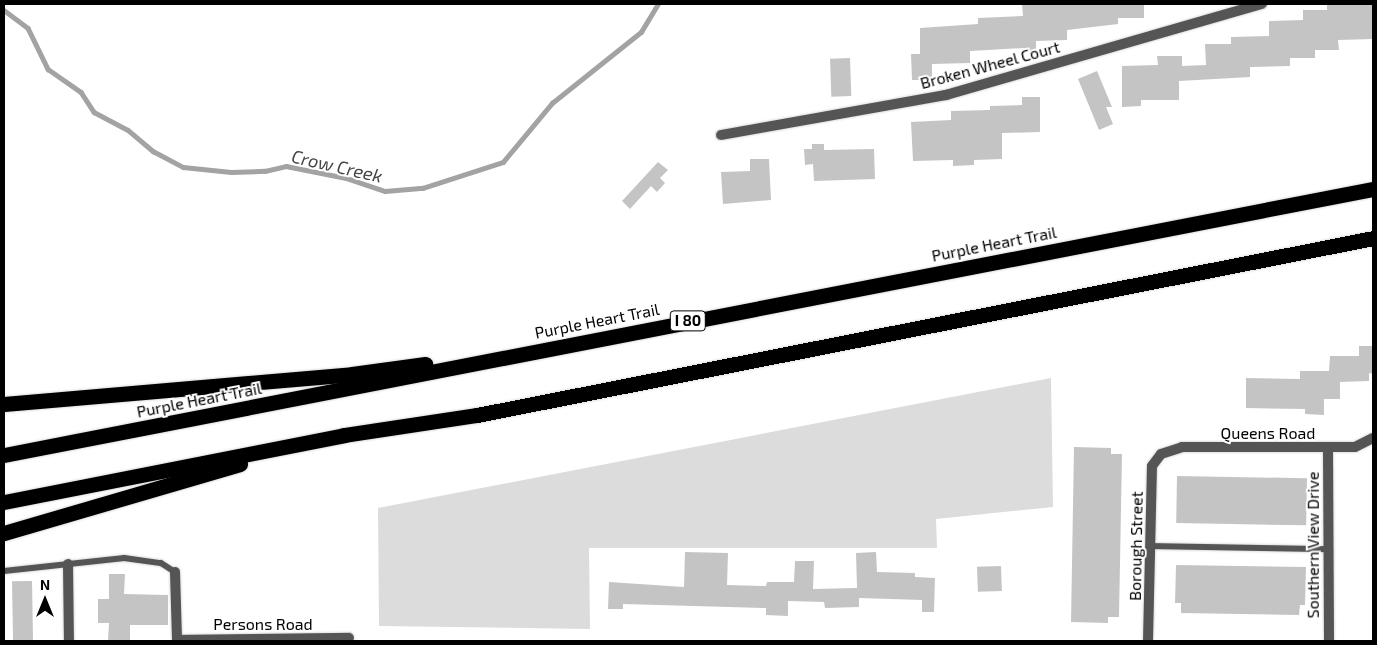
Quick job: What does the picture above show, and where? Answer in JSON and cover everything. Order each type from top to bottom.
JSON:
[{"type":"highway","name":"Purple Heart Trail","points":[[4,455],[1373,189]]},
{"type":"highway","points":[[4,502],[344,435],[477,416],[1373,238]]},
{"type":"highway","points":[[4,404],[352,374],[570,344]]},
{"type":"highway","points":[[4,534],[344,435]]},
{"type":"street","name":"Broken Wheel Court","points":[[721,135],[946,95],[1240,7],[1262,4]]},
{"type":"street","name":"Queens Road","points":[[1161,454],[1182,447],[1354,447],[1373,438]]},
{"type":"street","name":"Southern View Drive","points":[[1328,448],[1329,641]]},
{"type":"street","name":"Borough Street","points":[[1148,641],[1152,466],[1161,454]]},
{"type":"street","points":[[68,564],[69,641]]},
{"type":"street","points":[[174,572],[177,640]]},
{"type":"street","name":"Persons Road","points":[[177,640],[349,638]]},
{"type":"lane","points":[[1151,546],[1329,549]]},
{"type":"lane","points":[[4,570],[145,558],[161,563],[174,572]]},
{"type":"shaded area","points":[[1051,378],[1053,507],[936,519],[937,548],[589,548],[590,629],[379,626],[378,508]]},
{"type":"building","points":[[1022,4],[1144,4],[1144,18],[1118,18],[1118,24],[1067,30],[1067,40],[1036,41],[1036,52],[1024,52],[1024,48],[970,51],[970,63],[932,64],[932,80],[912,80],[911,54],[920,54],[920,28],[978,24],[978,18],[1023,16]]},
{"type":"building","points":[[1327,4],[1373,4],[1373,39],[1338,40],[1339,50],[1315,50],[1315,58],[1290,58],[1290,66],[1250,67],[1250,77],[1179,81],[1179,100],[1141,100],[1141,106],[1122,107],[1122,66],[1158,65],[1157,56],[1182,56],[1182,66],[1206,65],[1205,44],[1231,44],[1231,37],[1269,36],[1269,21],[1303,20],[1303,10],[1327,10]]},
{"type":"building","points":[[850,58],[851,96],[831,97],[830,59]]},
{"type":"building","points":[[1097,71],[1112,107],[1106,107],[1113,124],[1099,130],[1078,79]]},
{"type":"building","points":[[1022,97],[1040,97],[1040,132],[1002,133],[1002,159],[974,160],[974,165],[953,166],[953,160],[913,161],[911,122],[951,120],[951,111],[990,110],[990,106],[1022,105]]},
{"type":"building","points":[[812,144],[824,144],[824,150],[874,149],[875,179],[814,181],[813,164],[805,165],[804,149],[812,149]]},
{"type":"building","points":[[750,159],[769,159],[771,200],[723,204],[721,172],[750,171]]},
{"type":"building","points":[[658,162],[668,170],[660,178],[665,183],[657,192],[651,186],[630,209],[622,201]]},
{"type":"building","points":[[1359,346],[1373,346],[1373,374],[1369,373],[1369,381],[1340,382],[1340,399],[1324,399],[1324,415],[1305,414],[1305,409],[1246,408],[1246,378],[1300,379],[1300,371],[1329,371],[1330,356],[1359,356]]},
{"type":"building","points":[[1074,447],[1111,448],[1111,454],[1122,454],[1119,617],[1108,617],[1108,623],[1071,622]]},
{"type":"building","points":[[1177,476],[1307,478],[1306,525],[1176,523]]},
{"type":"building","points":[[685,552],[728,553],[727,585],[766,586],[767,582],[794,582],[795,561],[814,561],[813,589],[857,588],[856,553],[876,552],[877,572],[915,573],[915,577],[935,578],[934,612],[922,612],[922,600],[859,598],[859,607],[825,608],[824,602],[788,601],[788,616],[766,615],[766,608],[623,604],[623,609],[608,609],[609,582],[684,587]]},
{"type":"building","points":[[1176,565],[1306,567],[1305,605],[1300,605],[1299,615],[1181,613],[1181,603],[1175,603]]},
{"type":"building","points":[[1001,566],[1002,591],[978,592],[977,567]]},
{"type":"building","points":[[109,574],[125,574],[124,594],[168,595],[168,625],[130,625],[130,641],[108,641],[109,623],[98,623],[98,599],[109,599]]},
{"type":"building","points":[[12,581],[32,581],[33,641],[13,641]]},
{"type":"waterway","name":"Crow Creek","points":[[4,10],[28,28],[48,69],[81,92],[94,112],[128,130],[153,151],[183,167],[231,172],[265,171],[286,166],[346,178],[385,191],[423,188],[503,162],[552,103],[641,32],[658,4]]}]
